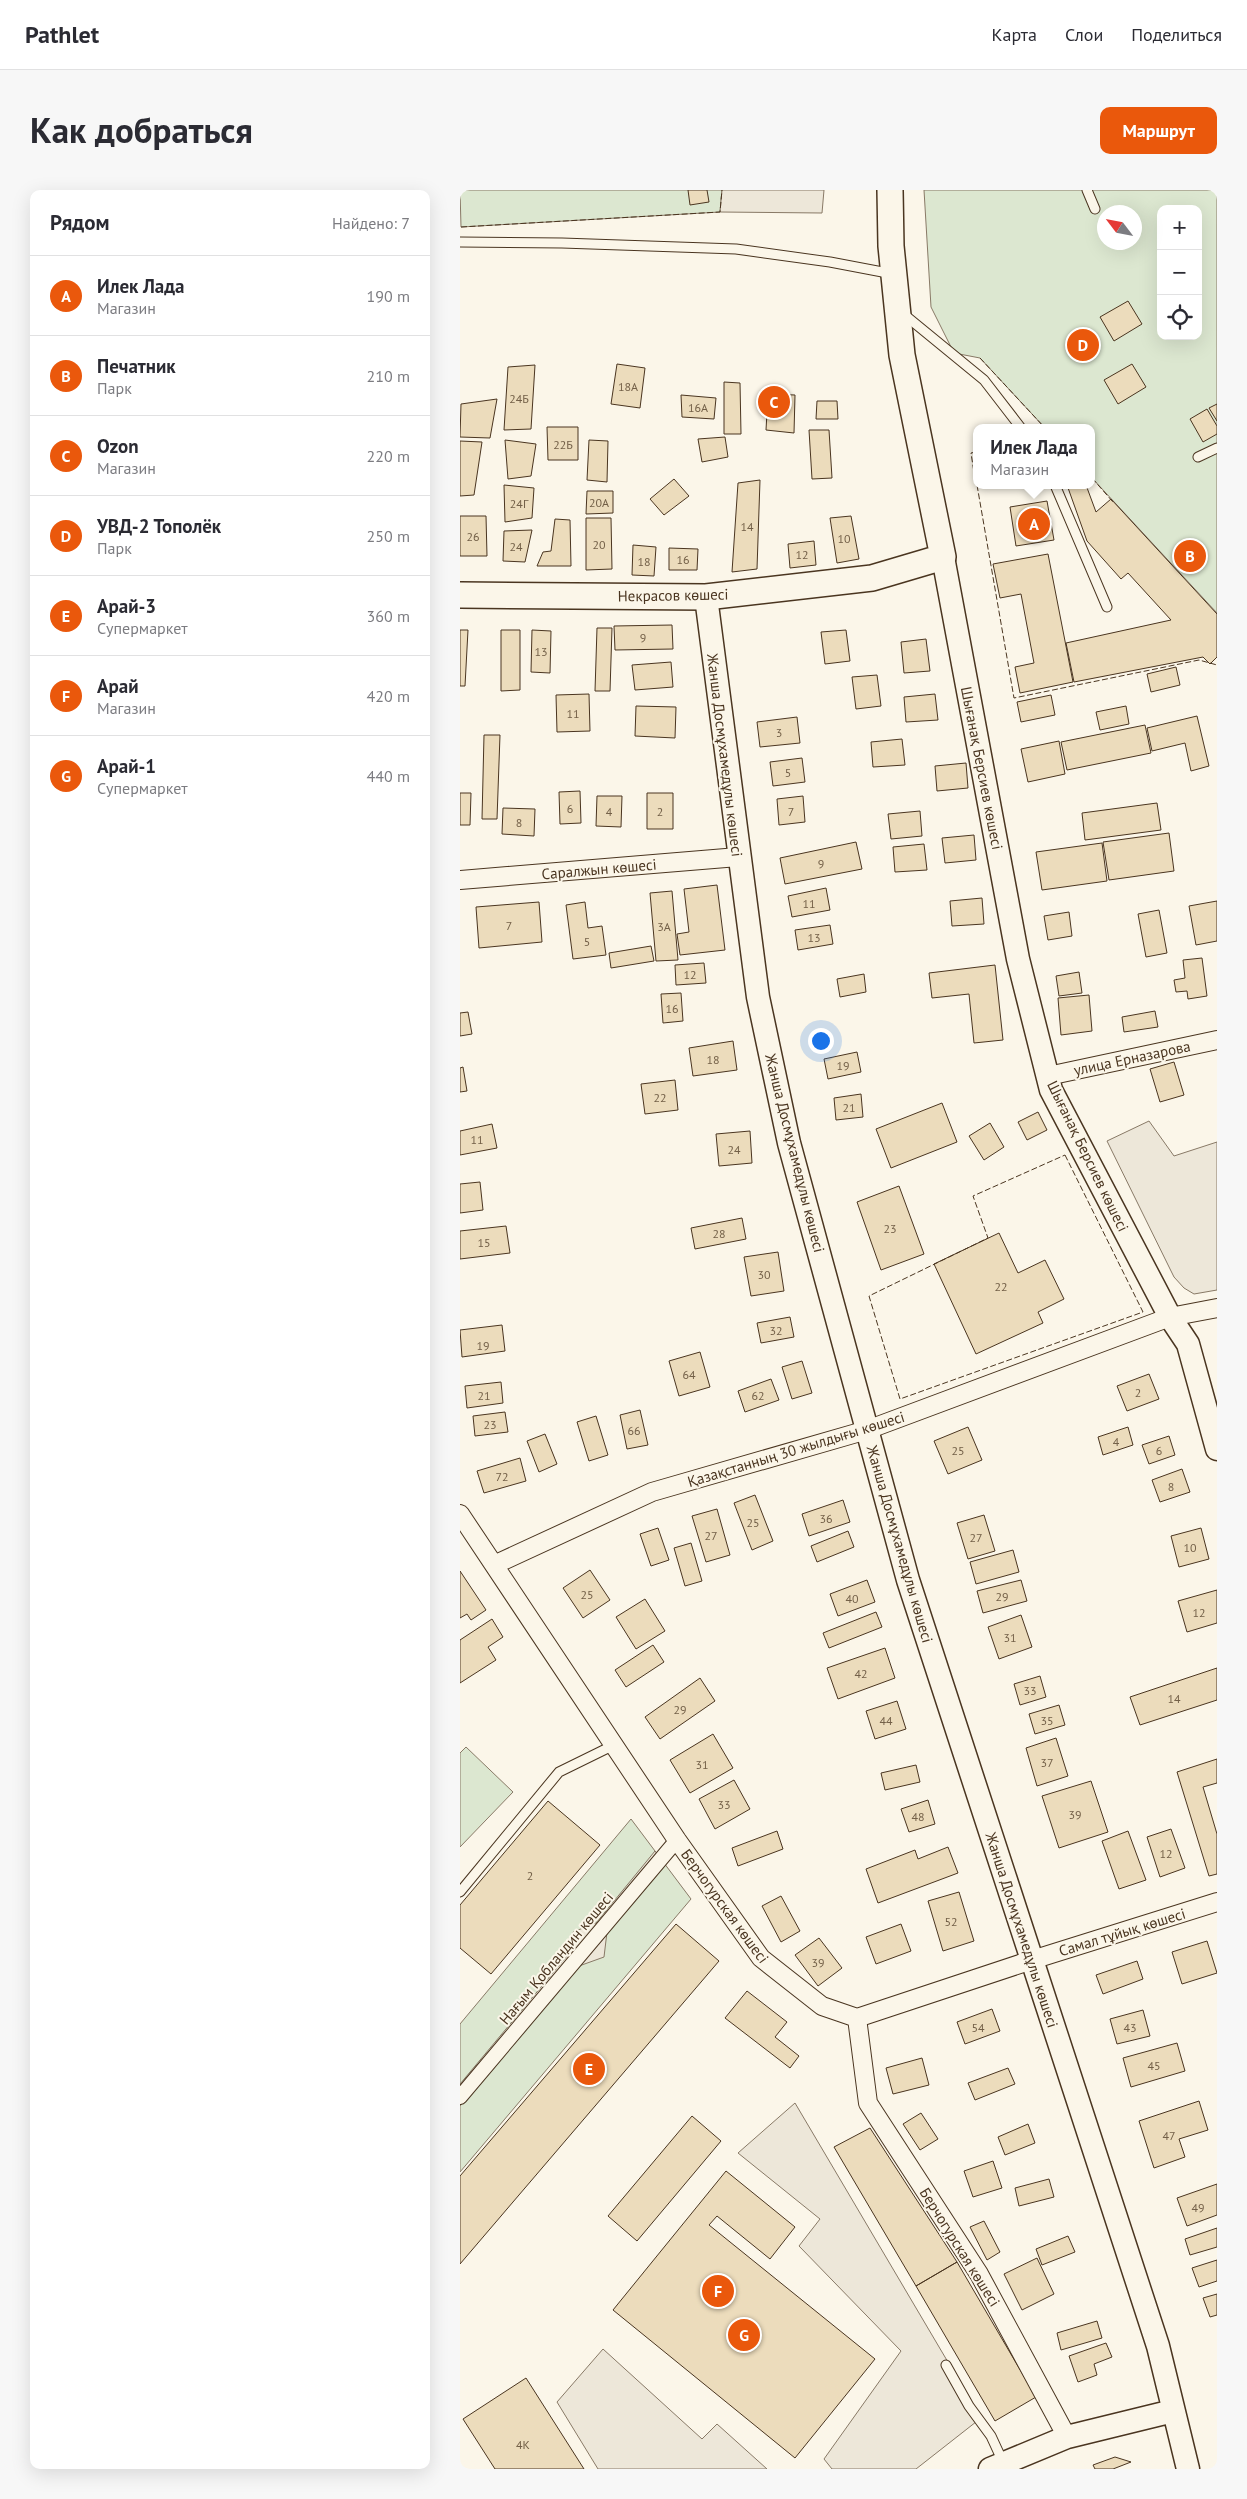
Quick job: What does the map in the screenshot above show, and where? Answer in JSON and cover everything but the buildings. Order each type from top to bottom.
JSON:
[{"type":"main road","name":"Шығанақ Берсиев көшесі","points":[[890,190],[896,309],[909,396],[943,558]]},
{"type":"main road","name":"Некрасов көшесі","points":[[460,595],[706,597],[872,578],[943,558]]},
{"type":"street","name":"Шығанақ Берсиев көшесі","points":[[943,558],[1018,959],[1051,1090],[1170,1317],[1188,1344],[1217,1449]]},
{"type":"street","name":"Жанша Досмұхамедұлы көшесі","points":[[706,597],[738,857],[758,997],[789,1142],[908,1580],[1158,2346],[1188,2469]]},
{"type":"street","name":"Саралжын көшесі","points":[[460,880],[738,857]]},
{"type":"street","name":"улица Ерназарова","points":[[1048,1076],[1217,1040]]},
{"type":"street","name":"Қазақстанның 30 жылдығы көшесі","points":[[494,1565],[652,1492],[867,1430],[1170,1317],[1217,1308]]},
{"type":"street","name":"Берчогурская көшесі","points":[[460,1514],[677,1840],[761,1958],[822,2006],[857,2018],[868,2103],[979,2274],[1067,2437]]},
{"type":"street","name":"Нағым Қобландин көшесі","points":[[460,2097],[677,1840]]},
{"type":"street","name":"Самал тұйық көшесі","points":[[857,2018],[1032,1960],[1217,1902]]},
{"type":"street","points":[[997,2466],[1067,2437],[1173,2411]]},
{"type":"lane","points":[[1087,190],[1095,210]]},
{"type":"lane","points":[[460,242],[562,243],[736,249],[792,256],[894,274]]},
{"type":"lane","points":[[896,309],[954,353],[984,380],[1018,424]]},
{"type":"lane","points":[[1198,457],[1217,448]]},
{"type":"lane","points":[[1057,489],[1107,607]]},
{"type":"lane","points":[[460,1892],[559,1772],[614,1745]]},
{"type":"lane","points":[[946,2365],[969,2406],[991,2436],[997,2466]]},
{"type":"green space","points":[[460,190],[722,190],[720,212],[461,227]]},
{"type":"green space","points":[[924,190],[1217,190],[1217,613],[1095,481],[1095,424],[1041,424],[980,358],[954,353],[931,307]]},
{"type":"green space","points":[[466,1747],[513,1792],[460,1847],[460,1753]]},
{"type":"green space","points":[[631,1819],[691,1899],[460,2172],[460,2024]]},
{"type":"shaded area","points":[[722,190],[824,190],[822,213],[720,212]]},
{"type":"shaded area","points":[[1149,1121],[1174,1156],[1217,1142],[1217,1290],[1194,1294],[1184,1288],[1174,1277],[1107,1141]]},
{"type":"shaded area","points":[[655,1851],[664,1863],[607,1932],[604,1957],[579,1966],[460,2106],[460,2084],[567,1956],[573,1932],[596,1923]]},
{"type":"shaded area","points":[[795,2103],[981,2418],[916,2469],[832,2469],[824,2459],[901,2351],[799,2246],[820,2219],[738,2153]]},
{"type":"shaded area","points":[[603,2349],[702,2439],[717,2424],[767,2469],[598,2469],[557,2402]]},
{"type":"fence","points":[[461,227],[720,212],[722,190]]},
{"type":"fence","points":[[980,358],[1041,424]]},
{"type":"fence","points":[[973,453],[971,453],[973,466]]},
{"type":"fence","points":[[1095,481],[1113,502]]},
{"type":"fence","points":[[978,489],[1014,698],[1199,660],[1217,665]]},
{"type":"fence","points":[[1065,1155],[1143,1312],[900,1399],[869,1296],[988,1238],[973,1196],[1065,1155]]},
{"type":"place","name":"УВД-2 Тополёк","points":[[1083,345]]},
{"type":"place","name":"Ozon","points":[[774,402]]},
{"type":"place","name":"Илек Лада","points":[[1034,524]]},
{"type":"place","name":"Печатник","points":[[1190,556]]},
{"type":"place","name":"Арай-3","points":[[589,2069]]},
{"type":"place","name":"Арай","points":[[718,2291]]},
{"type":"place","name":"Арай-1","points":[[744,2335]]}]
